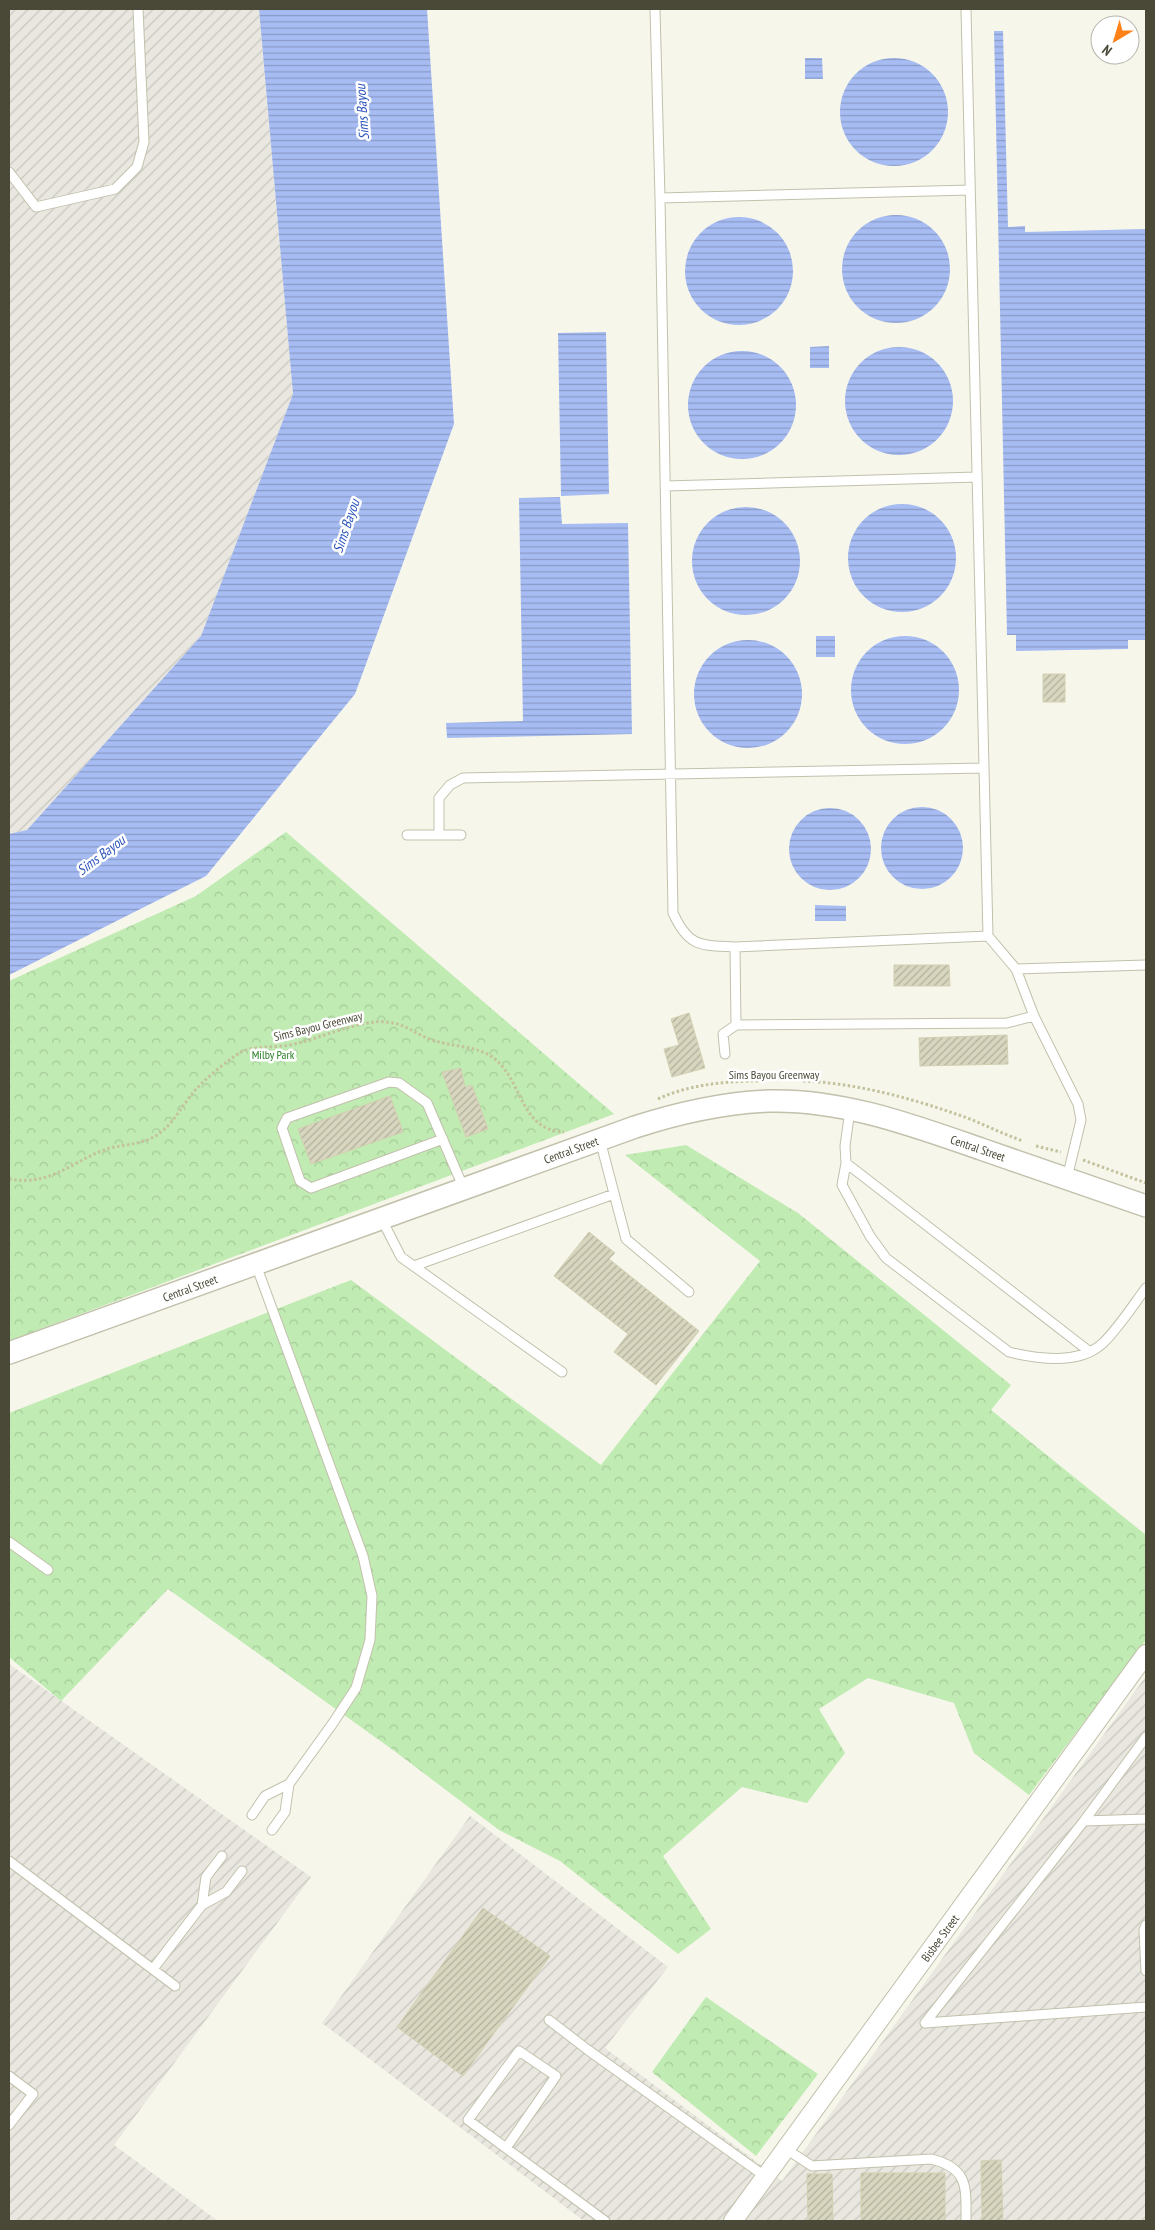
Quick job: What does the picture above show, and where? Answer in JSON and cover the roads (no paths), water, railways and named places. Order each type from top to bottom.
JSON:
[{"type":"street","name":"Central Street","points":[[9,1353],[600,1140],[673,1115],[736,1103],[770,1101],[850,1109],[898,1120],[1146,1206]]},
{"type":"street","name":"Bisbee Street","points":[[733,2221],[1146,1654]]},
{"type":"lane","points":[[9,172],[36,207],[115,189],[137,167],[144,142],[138,9]]},
{"type":"lane","points":[[655,9],[673,913],[681,930],[691,941],[706,946],[735,948],[988,936]]},
{"type":"lane","points":[[966,9],[988,936],[1016,969],[1034,1016],[1078,1104],[1081,1120],[1067,1178]]},
{"type":"lane","points":[[660,198],[970,190]]},
{"type":"lane","points":[[665,486],[977,477]]},
{"type":"lane","points":[[439,835],[439,798],[450,785],[463,778],[670,772],[984,768]]},
{"type":"lane","points":[[408,835],[461,835]]},
{"type":"lane","points":[[735,948],[736,1025]]},
{"type":"lane","points":[[1016,969],[1146,965]]},
{"type":"lane","points":[[725,1054],[722,1034],[736,1025],[1007,1024],[1034,1016]]},
{"type":"lane","points":[[443,1139],[311,1188],[300,1181],[282,1128],[287,1118],[389,1082],[399,1083],[427,1103],[443,1139],[464,1189]]},
{"type":"lane","points":[[850,1109],[845,1146],[846,1163],[842,1185],[870,1236],[886,1258],[1009,1352],[1031,1358],[1085,1355],[1103,1344],[1146,1288]]},
{"type":"lane","points":[[600,1140],[626,1239],[629,1244],[689,1292]]},
{"type":"lane","points":[[846,1163],[1090,1352]]},
{"type":"lane","points":[[414,1266],[614,1194]]},
{"type":"lane","points":[[381,1218],[401,1258],[562,1372]]},
{"type":"lane","points":[[252,1815],[265,1796],[289,1784],[333,1724],[356,1688],[370,1640],[372,1596],[363,1556],[255,1265]]},
{"type":"lane","points":[[9,1542],[48,1570]]},
{"type":"lane","points":[[1146,1737],[1084,1821],[925,2022],[1146,2007]]},
{"type":"lane","points":[[272,1830],[285,1812],[289,1784]]},
{"type":"lane","points":[[1084,1821],[1146,1819]]},
{"type":"lane","points":[[202,1905],[206,1878],[222,1856]]},
{"type":"lane","points":[[9,1861],[175,1986]]},
{"type":"lane","points":[[153,1970],[202,1905],[226,1892],[242,1871]]},
{"type":"lane","points":[[1146,1925],[1144,1930],[1146,1971]]},
{"type":"lane","points":[[549,2020],[766,2177]]},
{"type":"lane","points":[[506,2148],[556,2076],[518,2051],[468,2120],[605,2221]]},
{"type":"lane","points":[[9,2076],[32,2094],[9,2125]]},
{"type":"lane","points":[[786,2149],[812,2166],[931,2159],[946,2162],[958,2173],[966,2186],[966,2221]]},
{"type":"water","name":"Sims Bayou","points":[[259,9],[427,9],[454,424],[355,694],[206,876],[9,975],[9,834],[27,830],[201,636],[293,394]]},
{"type":"water","points":[[994,31],[1003,31],[1008,227],[1025,226],[1025,232],[1146,229],[1146,640],[1128,640],[1128,649],[1016,651],[1016,635],[1007,635]]},
{"type":"water","points":[[805,58],[822,58],[823,79],[805,79]]},
{"type":"water","points":[[894,58],[915,62],[932,74],[944,91],[948,112],[944,133],[932,150],[915,162],[894,166],[873,162],[856,150],[844,133],[840,112],[844,91],[856,74],[873,62]]},
{"type":"water","points":[[896,215],[917,219],[934,231],[946,248],[950,269],[946,290],[934,307],[917,319],[896,323],[875,319],[858,307],[846,290],[842,269],[846,248],[858,231],[875,219]]},
{"type":"water","points":[[739,217],[760,221],[777,233],[789,250],[793,271],[789,292],[777,309],[760,321],[739,325],[718,321],[701,309],[689,292],[685,271],[689,250],[701,233],[718,221]]},
{"type":"water","points":[[606,332],[609,494],[561,496],[558,333]]},
{"type":"water","points":[[829,346],[829,368],[810,368],[810,347]]},
{"type":"water","points":[[899,347],[920,351],[937,363],[949,380],[953,401],[949,422],[937,439],[920,451],[899,455],[878,451],[861,439],[849,422],[845,401],[849,380],[861,363],[878,351]]},
{"type":"water","points":[[742,351],[763,355],[780,367],[792,384],[796,405],[792,426],[780,443],[763,455],[742,459],[721,455],[704,443],[692,426],[688,405],[692,384],[704,367],[721,355]]},
{"type":"water","points":[[560,497],[562,524],[628,523],[632,734],[447,738],[446,723],[523,721],[519,498]]},
{"type":"water","points":[[902,504],[923,508],[940,520],[952,537],[956,558],[952,579],[940,596],[923,608],[902,612],[881,608],[864,596],[852,579],[848,558],[852,537],[864,520],[881,508]]},
{"type":"water","points":[[746,507],[767,511],[784,523],[796,540],[800,561],[796,582],[784,599],[767,611],[746,615],[725,611],[708,599],[696,582],[692,561],[696,540],[708,523],[725,511]]},
{"type":"water","points":[[816,636],[835,636],[835,657],[816,657]]},
{"type":"water","points":[[905,636],[926,640],[943,652],[955,669],[959,690],[955,711],[943,728],[926,740],[905,744],[884,740],[867,728],[855,711],[851,690],[855,669],[867,652],[884,640]]},
{"type":"water","points":[[748,640],[769,644],[786,656],[798,673],[802,694],[798,715],[786,732],[769,744],[748,748],[727,744],[710,732],[698,715],[694,694],[698,673],[710,656],[727,644]]},
{"type":"water","points":[[922,807],[938,810],[951,819],[960,832],[963,848],[960,864],[951,877],[938,886],[922,889],[906,886],[893,877],[884,864],[881,848],[884,832],[893,819],[906,810]]},
{"type":"water","points":[[830,808],[846,811],[859,820],[868,833],[871,849],[868,865],[859,878],[846,887],[830,890],[814,887],[801,878],[792,865],[789,849],[792,833],[801,820],[814,811]]},
{"type":"water","points":[[815,905],[846,906],[846,921],[815,921]]},
{"type":"park label","name":"Milby Park","points":[[273,1054]]}]
